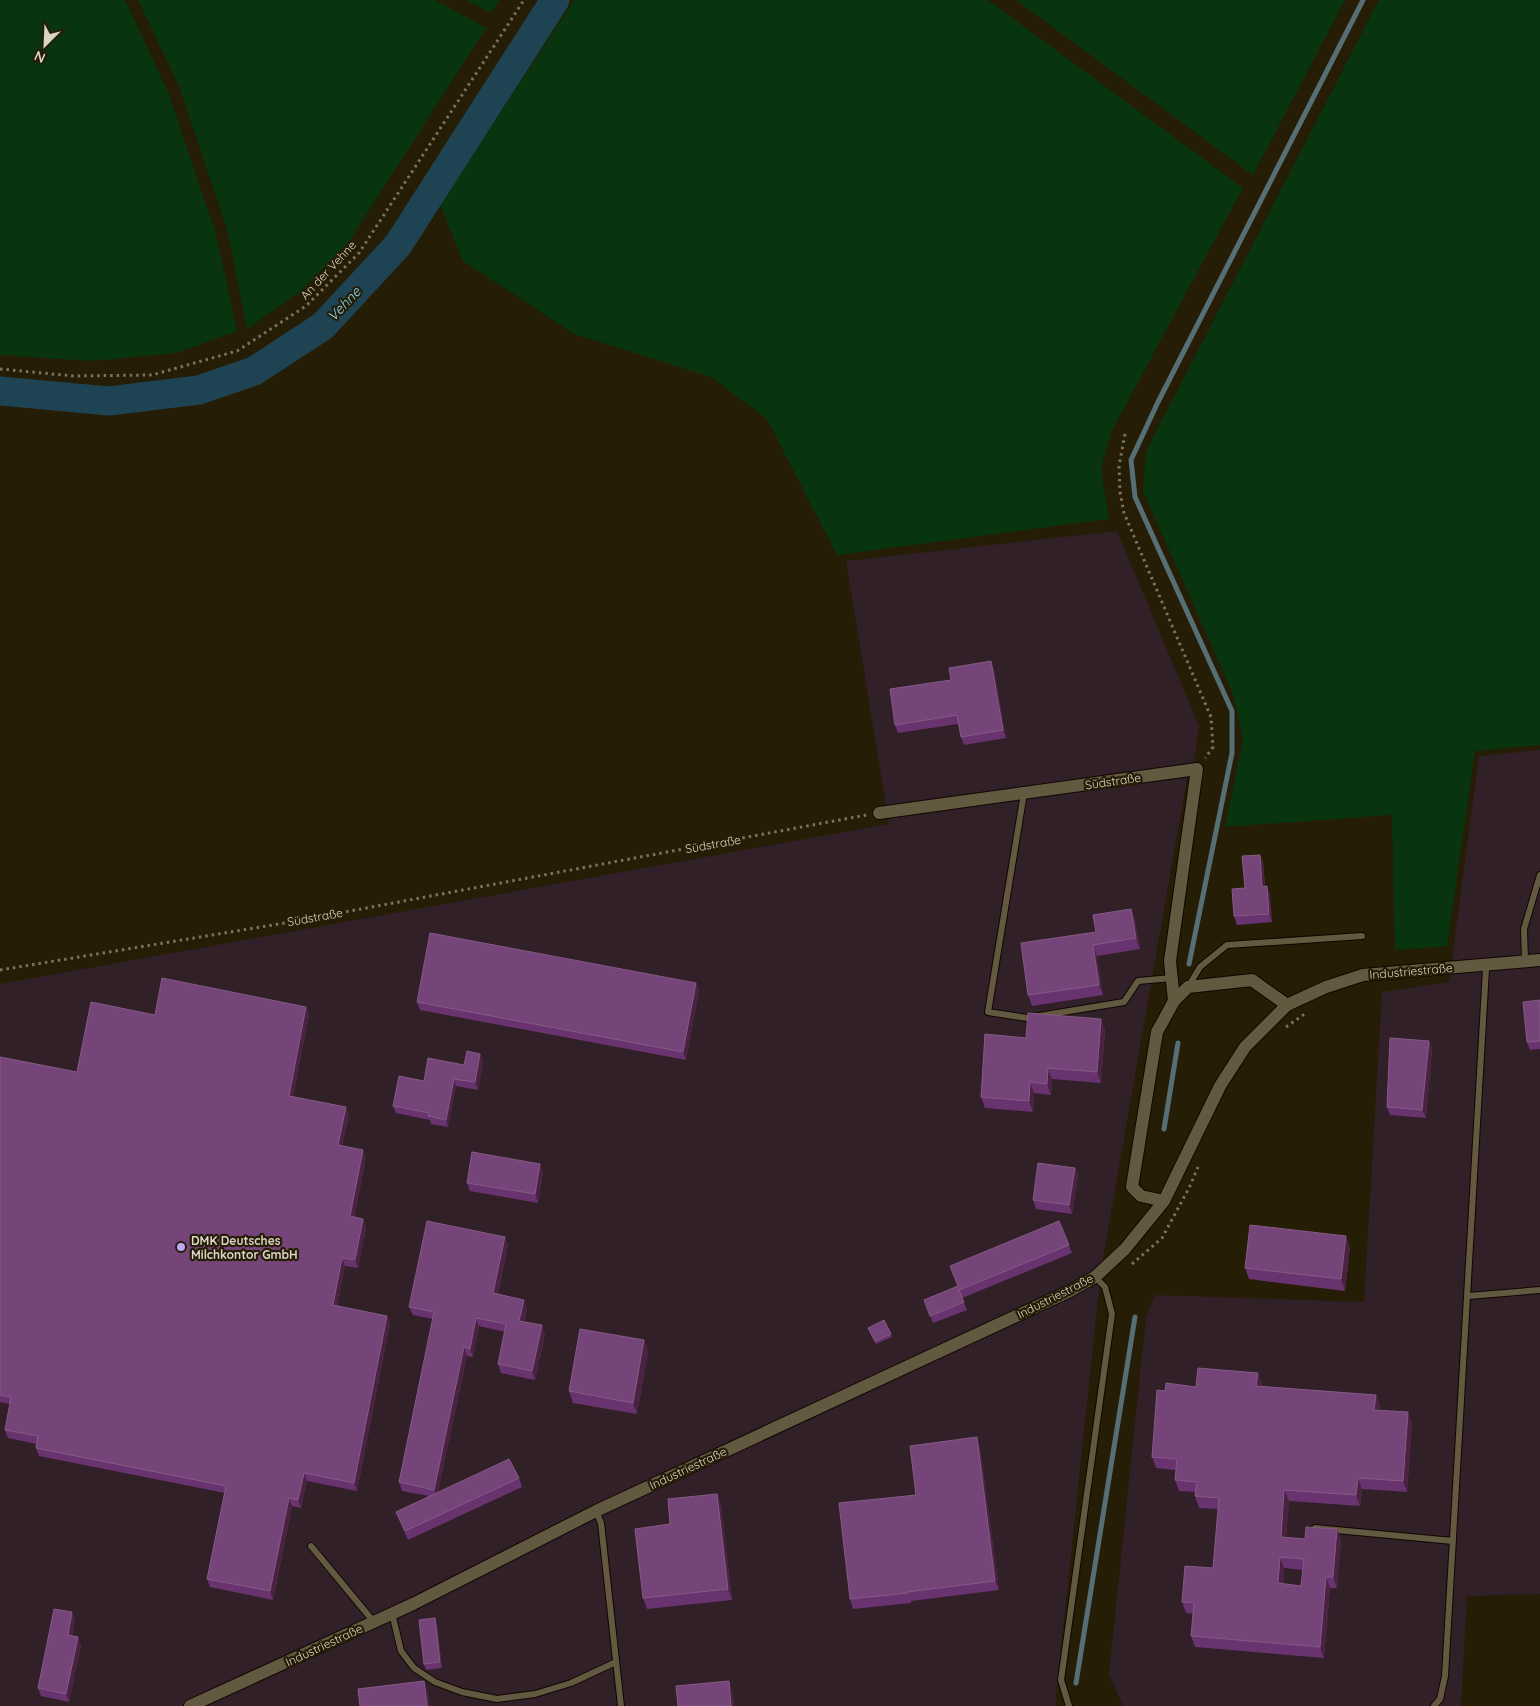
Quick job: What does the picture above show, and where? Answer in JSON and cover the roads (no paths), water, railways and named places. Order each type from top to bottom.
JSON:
[{"type":"street","name":"Südstraße","points":[[879,813],[1197,769],[1170,960],[1172,978]]},
{"type":"street","name":"Industriestraße","points":[[190,1706],[374,1622],[596,1511],[1070,1291],[1095,1277],[1125,1249],[1164,1201],[1220,1086],[1245,1047],[1286,1005],[1326,987],[1363,975],[1540,960]]},
{"type":"street","points":[[1172,978],[1174,1002]]},
{"type":"street","points":[[1164,1201],[1141,1196],[1132,1187],[1157,1032],[1174,1002],[1188,987],[1252,980],[1286,1005]]},
{"type":"lane","points":[[1024,793],[988,1012],[1027,1018],[1124,1002],[1138,981],[1172,978]]},
{"type":"lane","points":[[1525,961],[1524,929],[1540,875]]},
{"type":"lane","points":[[1188,987],[1200,967],[1227,945],[1362,936]]},
{"type":"lane","points":[[1434,1706],[1440,1699],[1444,1676],[1486,969],[1489,964]]},
{"type":"lane","points":[[1069,1706],[1061,1680],[1112,1314],[1105,1287],[1095,1277]]},
{"type":"lane","points":[[1468,1296],[1540,1290]]},
{"type":"lane","points":[[596,1511],[601,1523],[620,1706]]},
{"type":"lane","points":[[1315,1528],[1453,1541]]},
{"type":"lane","points":[[310,1546],[374,1622]]},
{"type":"lane","points":[[392,1613],[401,1651],[414,1668],[435,1682],[462,1692],[497,1699],[535,1694],[571,1683],[616,1662]]},
{"type":"waterway","name":"Vehne","points":[[0,391],[109,401],[199,390],[254,371],[323,326],[398,245],[555,0]]},
{"type":"waterway","points":[[1189,964],[1232,753],[1232,711],[1135,497],[1131,460],[1158,402],[1363,0]]},
{"type":"waterway","points":[[1164,1129],[1178,1043]]},
{"type":"waterway","points":[[1076,1683],[1135,1317]]},
{"type":"place","name":"DMK Deutsches Milchkontor GmbH","points":[[181,1247]]}]
